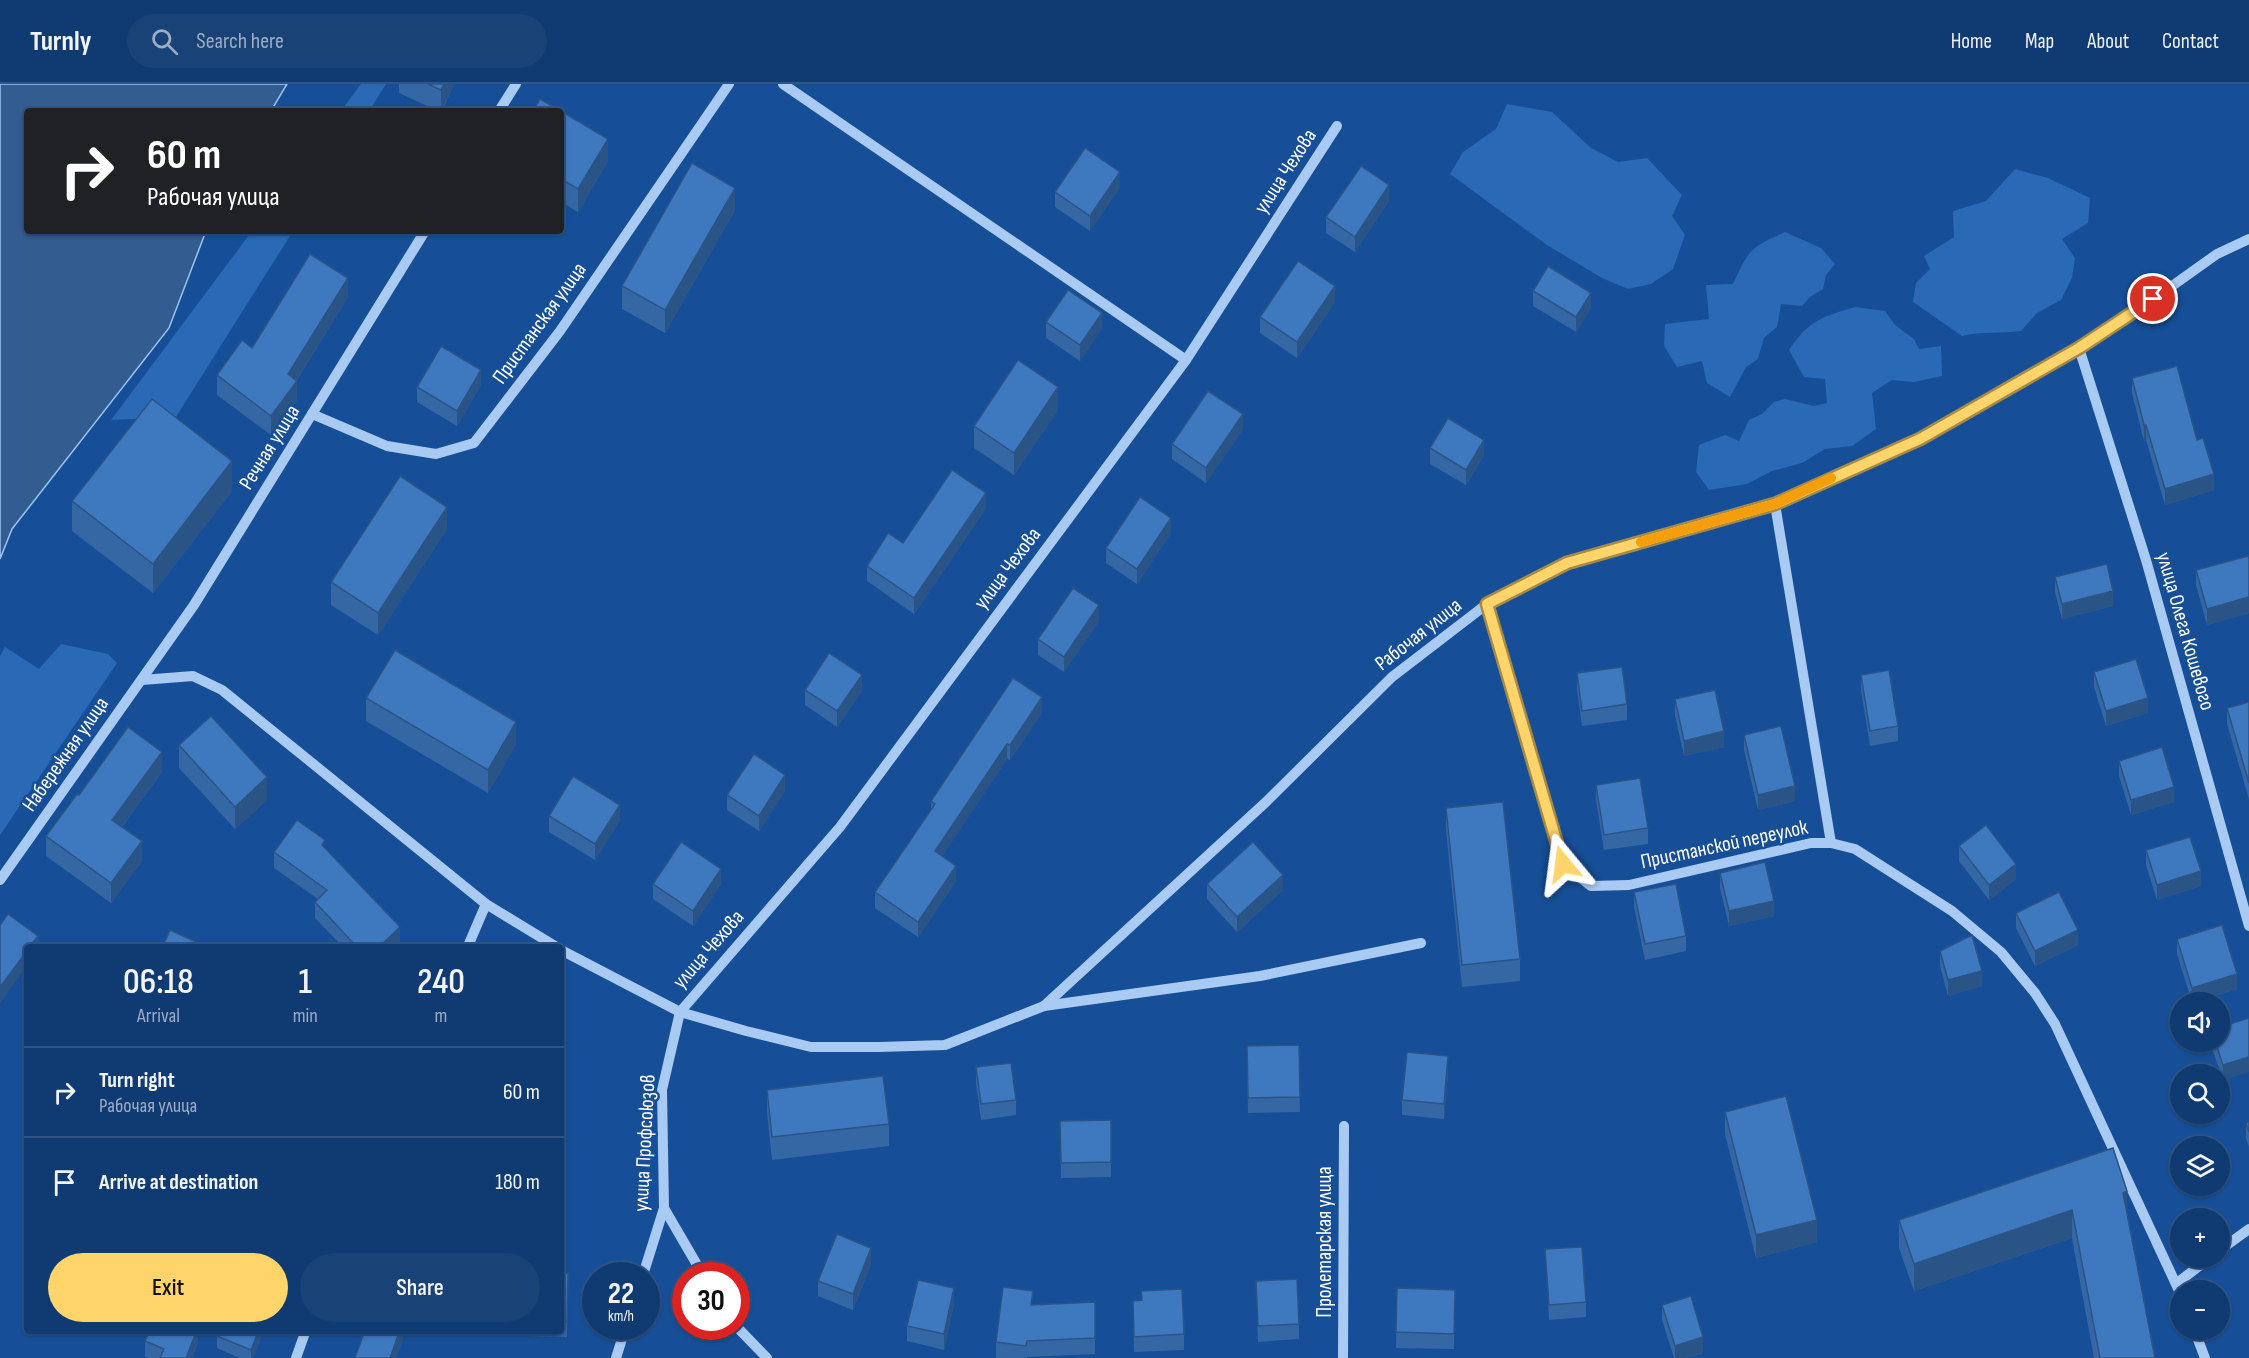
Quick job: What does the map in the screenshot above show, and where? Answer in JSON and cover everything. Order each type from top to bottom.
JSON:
[{"type":"street","points":[[501,108],[516,84]]},
{"type":"street","name":"Пристанская улица","points":[[312,414],[387,446],[436,454],[474,443],[560,331],[729,84]]},
{"type":"street","points":[[783,84],[1186,360]]},
{"type":"street","name":"улица Чехова","points":[[680,1012],[840,826],[1186,360],[1337,126]]},
{"type":"street","name":"Речная улица","points":[[142,680],[194,605],[423,234]]},
{"type":"street","name":"Рабочая улица","points":[[1044,1006],[1266,802],[1392,677],[1487,604],[1567,563],[1775,504],[1920,439],[2079,348],[2137,311],[2217,254],[2249,239]]},
{"type":"street","name":"улица Олега Кошевого","points":[[2079,348],[2146,560],[2249,926]]},
{"type":"street","points":[[1775,504],[1832,843]]},
{"type":"street","name":"Пристанской переулок","points":[[1487,604],[1563,864],[1591,886],[1629,885],[1811,843],[1832,843],[1855,849],[1952,911],[2001,952],[2035,993],[2055,1024],[2176,1280]]},
{"type":"street","points":[[142,680],[193,676],[222,690],[486,904],[552,944]]},
{"type":"street","name":"Набережная улица","points":[[0,880],[142,680]]},
{"type":"street","points":[[469,944],[486,904]]},
{"type":"street","points":[[564,952],[680,1012],[811,1047],[879,1047],[945,1046],[1044,1006],[1260,976],[1421,943]]},
{"type":"street","name":"улица Профсоюзов","points":[[647,1262],[664,1208],[662,1090],[680,1012]]},
{"type":"street","name":"Пролетарская улица","points":[[1343,1358],[1344,1126]]},
{"type":"street","points":[[664,1208],[696,1262]]},
{"type":"street","points":[[2230,1243],[2249,1229]]},
{"type":"street","points":[[2181,1280],[2197,1268]]},
{"type":"street","points":[[296,1358],[305,1334]]},
{"type":"street","points":[[616,1358],[622,1340]]},
{"type":"street","points":[[749,1340],[767,1358]]},
{"type":"street","points":[[2198,1340],[2205,1358]]},
{"type":"shaded area","points":[[0,84],[287,84],[273,108],[24,108],[24,234],[205,234],[169,328],[12,529],[0,559]]},
{"type":"shaded area","points":[[361,84],[386,84],[371,108],[343,108]]},
{"type":"shaded area","points":[[1507,104],[1552,112],[1591,148],[1618,162],[1647,158],[1682,195],[1672,216],[1685,235],[1673,269],[1651,284],[1628,289],[1602,278],[1547,245],[1450,174],[1463,152],[1496,129]]},
{"type":"shaded area","points":[[2015,169],[2048,178],[2090,198],[2088,223],[2062,239],[2075,258],[2072,278],[2061,300],[2037,313],[2021,331],[1962,336],[1913,302],[1916,283],[1930,269],[1924,256],[1954,237],[1953,211],[1986,201]]},
{"type":"shaded area","points":[[1785,232],[1821,248],[1835,264],[1826,275],[1823,289],[1810,297],[1802,306],[1781,304],[1777,327],[1764,338],[1758,359],[1746,367],[1730,397],[1707,383],[1702,361],[1677,367],[1664,346],[1665,324],[1709,319],[1706,285],[1733,284],[1747,256],[1757,246]]},
{"type":"shaded area","points":[[250,234],[291,234],[176,417],[111,420]]},
{"type":"shaded area","points":[[1855,307],[1885,311],[1895,325],[1914,339],[1919,349],[1941,346],[1942,376],[1914,382],[1892,380],[1872,393],[1876,429],[1852,446],[1825,449],[1802,463],[1772,471],[1747,484],[1709,490],[1696,472],[1699,445],[1725,435],[1739,441],[1749,420],[1762,414],[1774,402],[1785,399],[1814,406],[1827,403],[1825,379],[1804,377],[1789,350],[1803,332],[1817,321]]},
{"type":"shaded area","points":[[61,644],[108,654],[117,663],[0,835],[0,656],[5,647],[39,669]]},
{"type":"building","points":[[428,84],[444,84],[441,90]]},
{"type":"building","points":[[540,99],[556,108],[535,108]]},
{"type":"building","points":[[564,113],[608,139],[578,189],[564,181]]},
{"type":"building","points":[[1085,148],[1120,172],[1090,216],[1055,192]]},
{"type":"building","points":[[692,163],[735,188],[665,310],[622,286]]},
{"type":"building","points":[[1361,166],[1389,185],[1355,237],[1326,217]]},
{"type":"building","points":[[310,254],[348,278],[288,374],[297,381],[271,416],[217,375],[242,340],[252,348]]},
{"type":"building","points":[[1298,261],[1335,286],[1297,342],[1260,317]]},
{"type":"building","points":[[1548,266],[1591,293],[1576,317],[1533,291]]},
{"type":"building","points":[[1068,290],[1102,313],[1080,345],[1046,322]]},
{"type":"building","points":[[441,346],[481,370],[457,411],[417,387]]},
{"type":"building","points":[[1018,360],[1058,387],[1014,453],[974,426]]},
{"type":"building","points":[[2177,366],[2197,440],[2203,438],[2214,474],[2165,489],[2146,425],[2144,425],[2132,378]]},
{"type":"building","points":[[1208,391],[1243,414],[1206,468],[1172,444]]},
{"type":"building","points":[[152,399],[232,461],[153,564],[72,501]]},
{"type":"building","points":[[1448,418],[1484,440],[1466,470],[1430,448]]},
{"type":"building","points":[[952,470],[986,493],[914,598],[867,566],[888,533],[903,543]]},
{"type":"building","points":[[400,476],[447,507],[378,613],[331,582]]},
{"type":"building","points":[[1140,497],[1171,518],[1137,569],[1106,548]]},
{"type":"building","points":[[2248,556],[2249,597],[2207,609],[2196,570]]},
{"type":"building","points":[[2107,564],[2113,591],[2062,604],[2055,577]]},
{"type":"building","points":[[1073,588],[1099,605],[1064,657],[1038,639]]},
{"type":"building","points":[[395,650],[516,722],[488,770],[366,698]]},
{"type":"building","points":[[829,653],[862,675],[837,711],[805,690]]},
{"type":"building","points":[[2136,659],[2148,698],[2106,711],[2094,672]]},
{"type":"building","points":[[1622,667],[1627,704],[1582,711],[1577,673]]},
{"type":"building","points":[[1889,670],[1898,726],[1870,731],[1861,675]]},
{"type":"building","points":[[1013,678],[1042,697],[1010,745],[1007,744],[935,851],[956,866],[918,922],[875,892],[935,804],[931,801]]},
{"type":"building","points":[[1715,690],[1724,731],[1684,741],[1675,699]]},
{"type":"building","points":[[2249,702],[2249,783],[2227,708]]},
{"type":"building","points":[[211,716],[267,777],[235,807],[179,745]]},
{"type":"building","points":[[1781,726],[1795,786],[1758,795],[1744,735]]},
{"type":"building","points":[[128,727],[162,752],[112,820],[142,841],[111,883],[46,836]]},
{"type":"building","points":[[2162,747],[2174,787],[2131,800],[2119,761]]},
{"type":"building","points":[[754,754],[785,775],[759,816],[727,795]]},
{"type":"building","points":[[573,776],[620,805],[595,844],[549,816]]},
{"type":"building","points":[[1640,778],[1648,828],[1604,835],[1596,785]]},
{"type":"building","points":[[1503,802],[1520,959],[1462,965],[1446,808]]},
{"type":"building","points":[[297,820],[325,840],[322,845],[400,927],[382,944],[354,944],[315,902],[327,890],[274,852]]},
{"type":"building","points":[[1986,825],[2016,864],[1989,885],[1959,846]]},
{"type":"building","points":[[2190,837],[2201,871],[2157,885],[2146,850]]},
{"type":"building","points":[[681,842],[721,869],[693,911],[653,884]]},
{"type":"building","points":[[1253,842],[1283,875],[1237,917],[1207,884]]},
{"type":"building","points":[[1765,862],[1774,901],[1729,911],[1720,873]]},
{"type":"building","points":[[1676,884],[1686,936],[1645,944],[1634,892]]},
{"type":"building","points":[[2059,892],[2078,930],[2035,951],[2016,913]]},
{"type":"building","points":[[8,914],[38,936],[32,944],[24,944],[24,955],[0,987],[0,925]]},
{"type":"building","points":[[2222,925],[2237,974],[2192,988],[2177,939]]},
{"type":"building","points":[[170,930],[201,944],[164,944]]},
{"type":"building","points":[[1972,935],[1982,971],[1948,980],[1940,951]]},
{"type":"building","points":[[2249,1018],[2249,1057],[2223,1064],[2219,1052],[2230,1052],[2230,1024]]},
{"type":"building","points":[[1299,1045],[1300,1097],[1248,1098],[1247,1046]]},
{"type":"building","points":[[1407,1052],[1448,1056],[1444,1104],[1402,1100]]},
{"type":"building","points":[[1011,1063],[1016,1100],[981,1104],[976,1067]]},
{"type":"building","points":[[883,1076],[889,1124],[772,1137],[767,1090]]},
{"type":"building","points":[[1786,1096],[1817,1220],[1756,1235],[1725,1112]]},
{"type":"building","points":[[1111,1120],[1111,1162],[1061,1163],[1060,1121]]},
{"type":"building","points":[[2113,1148],[2127,1191],[2123,1193],[2155,1358],[2100,1358],[2072,1210],[1914,1264],[1899,1220]]},
{"type":"building","points":[[837,1234],[871,1248],[853,1294],[818,1281]]},
{"type":"building","points":[[1582,1247],[1586,1302],[1549,1305],[1545,1249]]},
{"type":"building","points":[[564,1273],[568,1273],[567,1322],[564,1322]]},
{"type":"building","points":[[1297,1279],[1299,1324],[1258,1326],[1256,1281]]},
{"type":"building","points":[[918,1280],[954,1288],[944,1334],[907,1326]]},
{"type":"building","points":[[1003,1287],[1033,1291],[1031,1305],[1095,1302],[1095,1338],[1027,1341],[1026,1346],[996,1342]]},
{"type":"building","points":[[1397,1288],[1455,1290],[1454,1334],[1396,1332]]},
{"type":"building","points":[[1182,1289],[1184,1334],[1134,1337],[1133,1301],[1142,1300],[1141,1291]]},
{"type":"building","points":[[1691,1296],[1703,1337],[1675,1346],[1662,1305]]},
{"type":"building","points":[[148,1334],[195,1334],[186,1358],[160,1358],[164,1349],[145,1341]]},
{"type":"building","points":[[218,1334],[257,1334],[251,1350],[217,1336]]},
{"type":"building","points":[[364,1334],[399,1334],[390,1358],[355,1358]]},
{"type":"slow traffic","points":[[1641,542],[1775,504],[1831,478]]},
{"type":"route","points":[[1563,864],[1487,604],[1567,563],[1775,504],[1920,439],[2079,348],[2153,299]]}]
